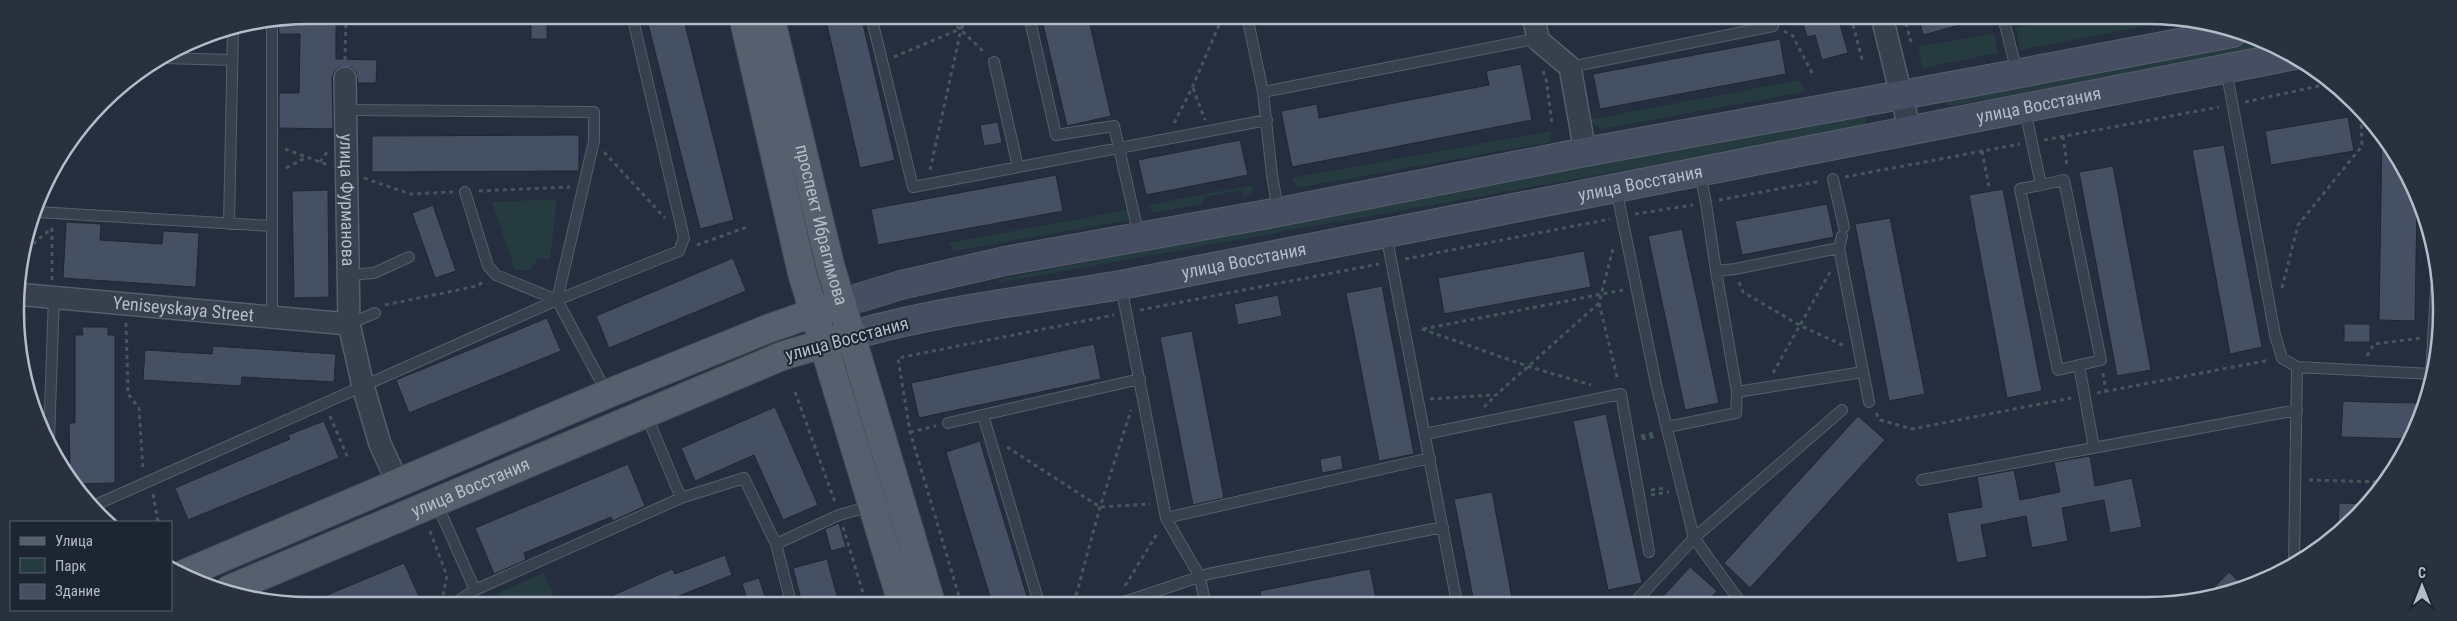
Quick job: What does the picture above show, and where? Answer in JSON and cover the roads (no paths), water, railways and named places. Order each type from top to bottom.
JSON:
[{"type":"main road","name":"проспект Ибрагимова","points":[[745,24],[802,273],[900,597]]},
{"type":"main road","name":"проспект Ибрагимова","points":[[772,24],[828,257],[853,335],[929,597]]},
{"type":"main road","name":"улица Восстания","points":[[191,571],[607,394],[770,328],[901,285],[1005,261],[1279,212],[1585,152],[2223,35]]},
{"type":"main road","name":"улица Восстания","points":[[235,587],[782,356],[895,324],[1121,285],[1699,170],[1910,132],[2282,58]]},
{"type":"main road","points":[[1005,261],[996,275],[993,288],[999,300],[1004,303],[1018,302]]},
{"type":"street","points":[[1533,24],[1534,41],[1570,67],[1585,152]]},
{"type":"street","points":[[1884,24],[1910,132]]},
{"type":"street","name":"улица Фурманова","points":[[345,78],[344,110],[349,324],[363,386],[380,444],[398,483]]},
{"type":"street","name":"Yeniseyskaya Street","points":[[24,293],[56,290],[349,324]]},
{"type":"lane","points":[[99,504],[557,300],[680,250],[684,238],[634,24]]},
{"type":"lane","points":[[873,24],[913,187],[1267,120]]},
{"type":"lane","points":[[1030,24],[1056,136],[1114,126],[1140,237]]},
{"type":"lane","points":[[1249,24],[1263,92],[1272,175],[1279,212]]},
{"type":"lane","points":[[1570,67],[1759,24]]},
{"type":"lane","points":[[2005,24],[2018,73]]},
{"type":"lane","points":[[272,26],[272,315]]},
{"type":"lane","points":[[229,224],[233,35]]},
{"type":"lane","points":[[1263,92],[1534,41]]},
{"type":"lane","points":[[174,58],[232,60]]},
{"type":"lane","points":[[994,62],[1018,167]]},
{"type":"lane","points":[[2226,68],[2271,315],[2282,358],[2297,367],[2358,372],[2426,374]]},
{"type":"lane","points":[[2025,109],[2041,185]]},
{"type":"lane","points":[[344,110],[594,112],[594,141],[557,300]]},
{"type":"lane","points":[[1668,430],[1736,413],[1737,392],[1699,170]]},
{"type":"lane","points":[[1833,179],[1843,231],[1839,251],[1869,402]]},
{"type":"lane","points":[[2064,180],[2101,360],[2058,370],[2020,190],[2041,185],[2064,180]]},
{"type":"lane","points":[[1616,187],[1636,287],[1694,538],[1737,597]]},
{"type":"lane","points":[[465,192],[488,266],[496,275],[557,300],[607,394]]},
{"type":"lane","points":[[41,212],[272,226]]},
{"type":"lane","points":[[1386,232],[1457,597]]},
{"type":"lane","points":[[1716,271],[1839,251]]},
{"type":"lane","points":[[348,275],[374,273],[409,257]]},
{"type":"lane","points":[[1121,285],[1166,518],[1200,577],[1204,597]]},
{"type":"lane","points":[[50,429],[56,290]]},
{"type":"lane","points":[[349,324],[375,313]]},
{"type":"lane","points":[[2079,365],[2094,448]]},
{"type":"lane","points":[[2294,556],[2297,367]]},
{"type":"lane","points":[[1737,392],[1863,372]]},
{"type":"lane","points":[[948,423],[1140,379]]},
{"type":"lane","points":[[1425,434],[1621,394],[1648,552]]},
{"type":"lane","points":[[1640,597],[1694,538],[1842,410]]},
{"type":"lane","points":[[1922,480],[2297,410]]},
{"type":"lane","points":[[646,413],[681,498]]},
{"type":"lane","points":[[983,415],[1037,597]]},
{"type":"lane","points":[[1166,518],[1430,458]]},
{"type":"lane","points":[[464,597],[475,590],[681,498],[744,478],[776,544],[789,597]]},
{"type":"lane","points":[[436,501],[475,590]]},
{"type":"lane","points":[[776,544],[839,515],[873,506]]},
{"type":"lane","points":[[1141,597],[1200,577],[1443,527]]}]
